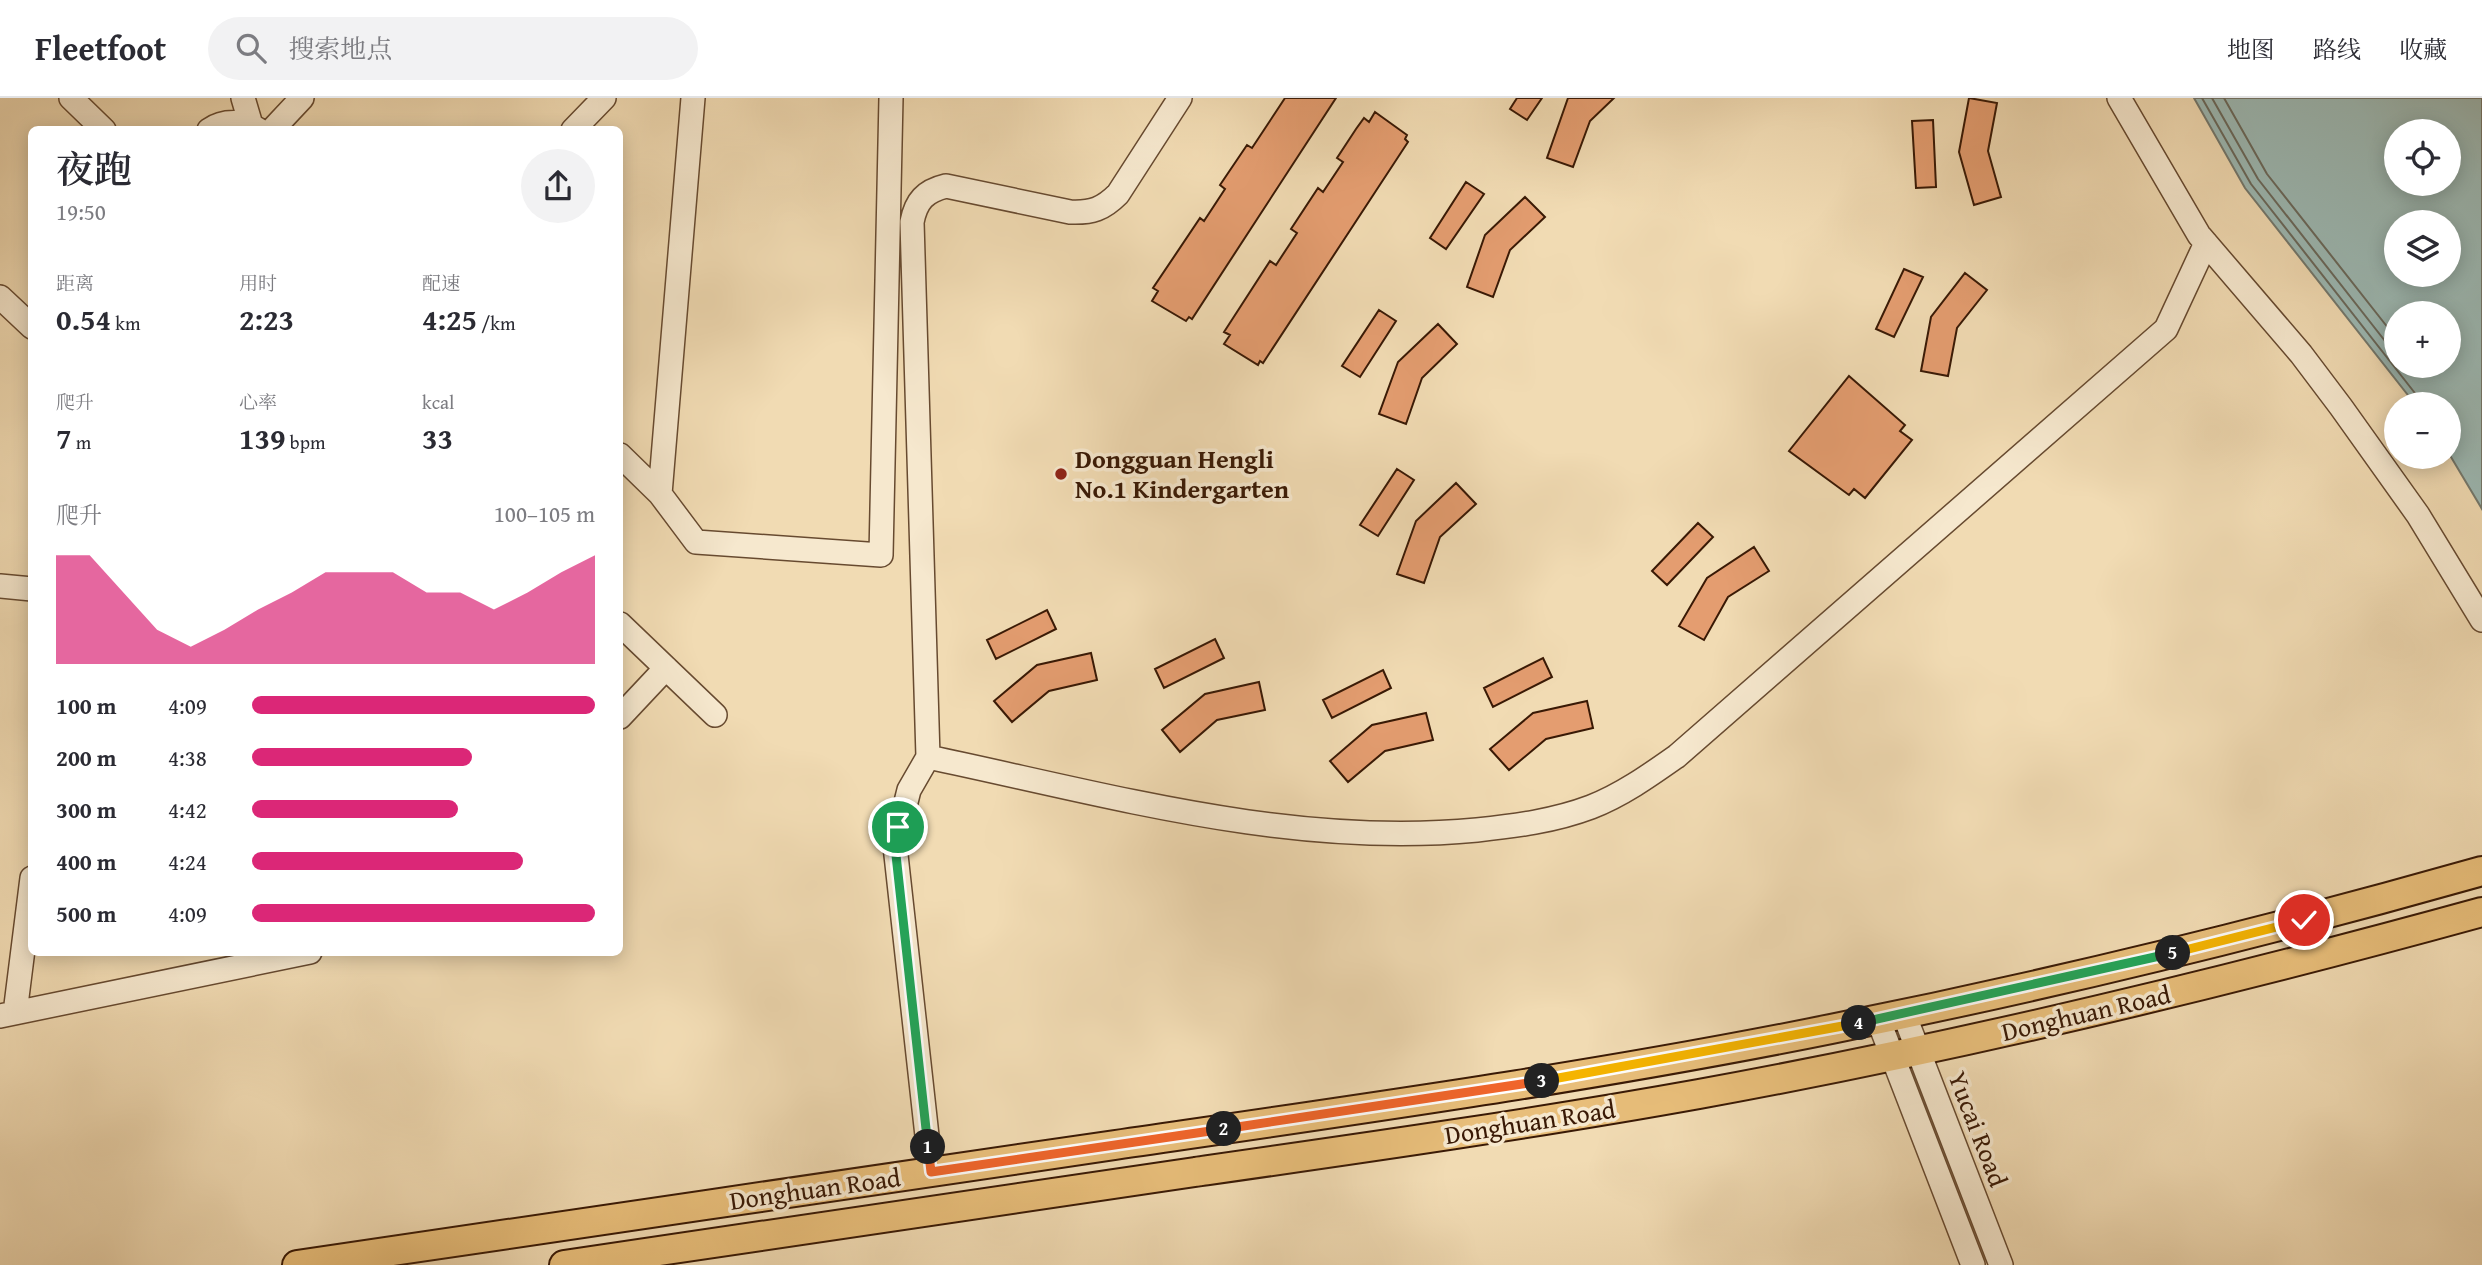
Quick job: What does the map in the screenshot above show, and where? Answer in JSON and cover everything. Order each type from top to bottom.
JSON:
[{"type":"main road","name":"Donghuan Road","points":[[297,1265],[1543,1081],[1891,1017],[2237,938],[2482,872]]},
{"type":"main road","name":"Donghuan Road","points":[[565,1265],[1535,1121],[1700,1093],[1905,1053],[2233,978],[2482,912]]},
{"type":"street","points":[[71,98],[100,126]]},
{"type":"street","points":[[243,98],[260,126]]},
{"type":"street","points":[[264,126],[302,98]]},
{"type":"street","points":[[577,126],[604,98]]},
{"type":"street","points":[[660,494],[693,98]]},
{"type":"street","points":[[623,458],[660,494],[696,542],[881,555],[891,98]]},
{"type":"street","points":[[931,1172],[895,846],[906,799],[928,757],[912,222],[915,208],[922,197],[933,189],[946,186],[1070,212],[1088,213],[1105,207],[1118,194],[1180,98]]},
{"type":"street","points":[[2119,98],[2206,243],[2341,407],[2418,515],[2482,620]]},
{"type":"street","points":[[221,126],[233,122],[252,126]]},
{"type":"street","points":[[928,757],[1231,820],[1318,832],[1450,832],[1543,822],[1591,807],[1636,785],[1677,756],[2166,329],[2206,243]]},
{"type":"street","points":[[0,297],[28,323]]},
{"type":"street","points":[[0,586],[28,590]]},
{"type":"street","points":[[623,627],[715,715]]},
{"type":"street","points":[[623,714],[666,668]]},
{"type":"street","points":[[28,900],[7,1014],[215,962],[272,956]]},
{"type":"street","name":"Yucai Road","points":[[1891,1017],[2001,1265]]},
{"type":"street","name":"Yucai Road","points":[[1905,1053],[1973,1265]]},
{"type":"water","points":[[2194,98],[2482,98],[2482,509],[2458,469],[2461,469],[2461,392],[2406,392],[2395,378],[2461,378],[2461,301],[2384,301],[2384,365],[2245,188]]},
{"type":"building","points":[[1285,98],[1336,98],[1192,319],[1189,317],[1186,321],[1152,301],[1158,291],[1153,288],[1200,218],[1204,221],[1225,189],[1220,185],[1247,145],[1252,148]]},
{"type":"building","points":[[1517,98],[1542,98],[1527,120],[1510,109]]},
{"type":"building","points":[[1568,98],[1614,98],[1590,121],[1573,167],[1547,158]]},
{"type":"building","points":[[1969,98],[1997,103],[1988,151],[2001,197],[1974,205],[1959,152]]},
{"type":"building","points":[[1375,112],[1407,135],[1405,139],[1408,142],[1263,363],[1260,361],[1258,365],[1224,344],[1230,335],[1224,332],[1270,261],[1276,265],[1297,233],[1291,229],[1318,188],[1323,192],[1343,162],[1337,158],[1356,129],[1364,118],[1369,122]]},
{"type":"building","points":[[1933,120],[1936,187],[1916,188],[1912,121]]},
{"type":"building","points":[[1466,182],[1484,194],[1446,249],[1430,238]]},
{"type":"building","points":[[1525,197],[1545,217],[1510,250],[1493,297],[1467,287],[1485,235]]},
{"type":"building","points":[[1904,269],[1923,277],[1894,337],[1876,329]]},
{"type":"building","points":[[1965,273],[1987,290],[1957,328],[1948,376],[1921,371],[1931,317]]},
{"type":"building","points":[[1379,310],[1396,321],[1360,377],[1342,366]]},
{"type":"building","points":[[1438,324],[1457,344],[1422,378],[1406,424],[1379,414],[1398,362]]},
{"type":"building","points":[[1849,376],[1905,425],[1900,431],[1912,440],[1865,498],[1854,489],[1849,495],[1789,451]]},
{"type":"building","points":[[1397,469],[1414,480],[1378,536],[1360,525]]},
{"type":"building","points":[[1456,483],[1476,504],[1440,537],[1424,583],[1397,574],[1416,521]]},
{"type":"building","points":[[1698,523],[1713,537],[1667,585],[1652,571]]},
{"type":"building","points":[[1754,547],[1769,571],[1728,597],[1704,640],[1679,626],[1707,578]]},
{"type":"building","points":[[1047,610],[1056,629],[996,659],[987,640]]},
{"type":"building","points":[[1215,639],[1224,658],[1164,688],[1155,669]]},
{"type":"building","points":[[1091,653],[1097,680],[1049,691],[1012,722],[994,701],[1037,665]]},
{"type":"building","points":[[1543,658],[1552,677],[1493,707],[1484,688]]},
{"type":"building","points":[[1383,670],[1391,688],[1332,718],[1323,700]]},
{"type":"building","points":[[1259,682],[1265,710],[1217,720],[1180,752],[1162,730],[1205,694]]},
{"type":"building","points":[[1587,701],[1593,728],[1546,739],[1509,770],[1490,749],[1533,713]]},
{"type":"building","points":[[1426,713],[1433,740],[1385,751],[1348,782],[1330,761],[1372,725]]},
{"type":"place","name":"Dongguan Hengli No.1 Kindergarten","points":[[1061,474]]},
{"type":"route","points":[[898,827],[895,846],[931,1172],[1420,1101],[1694,1055],[1966,1001],[2304,920]]}]
